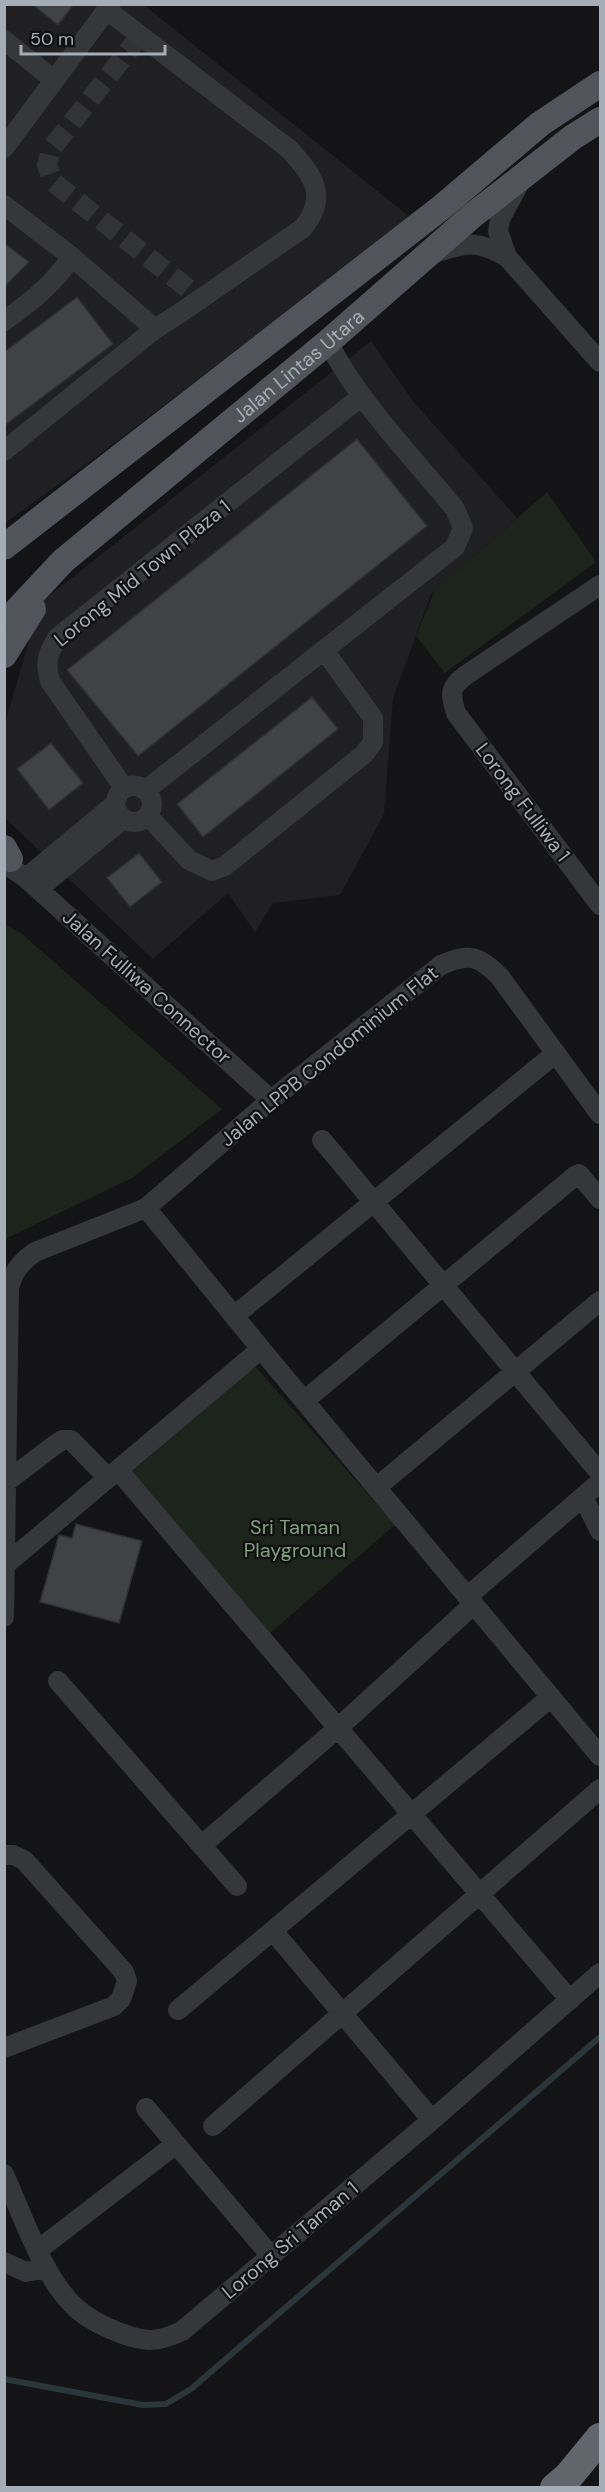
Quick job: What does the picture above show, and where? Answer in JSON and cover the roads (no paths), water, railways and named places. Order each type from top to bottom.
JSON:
[{"type":"highway","points":[[555,2487],[568,2476],[600,2438]]},
{"type":"main road","name":"Jalan Lintas Utara","points":[[4,547],[442,207],[540,124],[600,84]]},
{"type":"main road","name":"Jalan Lintas Utara","points":[[4,624],[63,561],[328,342],[473,215],[573,137],[600,120]]},
{"type":"main road","points":[[4,655],[63,561]]},
{"type":"street","points":[[4,148],[109,7],[289,149],[307,168],[315,183],[316,198],[314,215],[303,228],[180,314],[155,328],[4,451]]},
{"type":"street","points":[[4,40],[54,80]]},
{"type":"street","points":[[507,257],[498,231],[500,219],[524,176]]},
{"type":"street","points":[[4,205],[72,257],[155,328]]},
{"type":"street","points":[[426,256],[464,243],[487,246],[507,257],[600,362]]},
{"type":"street","points":[[4,321],[35,299],[56,280],[72,257]]},
{"type":"street","points":[[146,790],[455,547],[463,528],[455,509],[362,396],[339,363],[328,342]]},
{"type":"street","name":"Lorong Mid Town Plaza 1","points":[[121,804],[50,681],[46,666],[48,651],[58,637],[362,396]]},
{"type":"street","name":"Lorong Fulliwa 1","points":[[600,585],[466,675],[455,684],[450,696],[456,713],[600,905]]},
{"type":"street","points":[[148,816],[189,860],[212,871],[225,866],[364,754],[373,742],[373,718],[324,650]]},
{"type":"street","points":[[16,866],[121,804],[135,785],[146,790],[152,799],[151,811],[139,822],[128,822],[121,804]]},
{"type":"street","name":"Jalan Fulliwa Connector","points":[[16,866],[271,1100]]},
{"type":"street","name":"Jalan LPPB Condominium Flat","points":[[4,1617],[5,1360],[9,1288],[11,1277],[25,1259],[35,1252],[146,1208],[271,1100],[441,964],[460,956],[474,958],[488,965],[500,977],[600,1114]]},
{"type":"street","points":[[234,1316],[556,1053]]},
{"type":"street","points":[[322,1140],[600,1473]]},
{"type":"street","points":[[304,1401],[575,1176],[579,1174],[584,1177],[600,1199]]},
{"type":"street","points":[[146,1208],[600,1756]]},
{"type":"street","points":[[377,1487],[600,1301]]},
{"type":"street","points":[[5,1565],[261,1349]]},
{"type":"street","points":[[6,1482],[56,1444],[71,1440],[113,1474],[338,1728],[570,2000]]},
{"type":"street","points":[[202,1845],[338,1728],[471,1600],[600,1482]]},
{"type":"street","points":[[583,1497],[600,1531]]},
{"type":"street","points":[[58,1681],[237,1886]]},
{"type":"street","points":[[178,2010],[551,1697]]},
{"type":"street","points":[[213,2126],[600,1789]]},
{"type":"street","points":[[4,1855],[13,1855],[24,1860],[123,1972],[128,1982],[121,1999],[114,2006],[4,2048]]},
{"type":"street","points":[[273,1931],[432,2120]]},
{"type":"street","name":"Lorong Sri Taman 1","points":[[4,2174],[45,2268],[76,2309],[97,2322],[142,2341],[164,2340],[182,2331],[432,2120],[600,1973]]},
{"type":"street","points":[[146,2108],[271,2256]]},
{"type":"street","points":[[38,2250],[176,2144]]},
{"type":"street","points":[[4,2262],[26,2272],[45,2268]]},
{"type":"waterway","points":[[4,2379],[143,2405],[166,2404],[191,2389],[600,2037]]},
{"type":"tunnel","points":[[140,36],[51,149],[47,165],[53,182],[201,299]]},
{"type":"park label","name":"Sri Taman Playground","points":[[295,1538]]}]
